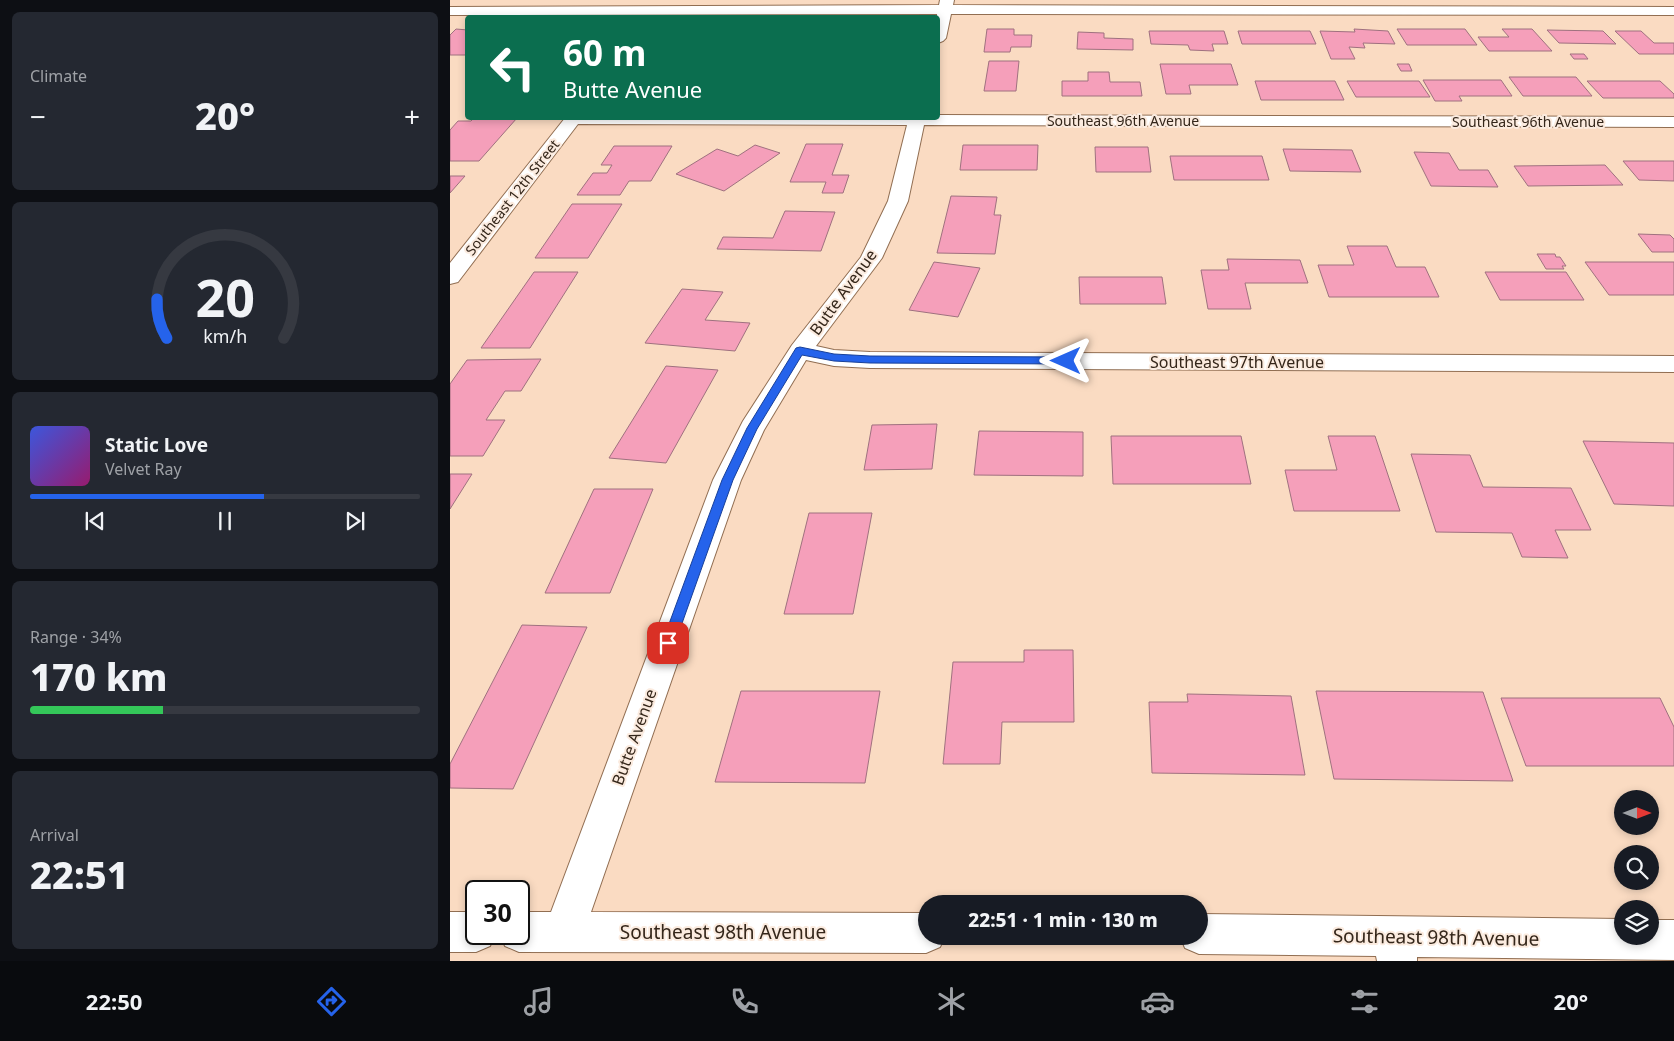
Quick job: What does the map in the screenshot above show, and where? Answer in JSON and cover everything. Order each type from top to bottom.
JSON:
[{"type":"street","points":[[940,30],[946,5]]},
{"type":"street","points":[[450,11],[628,11],[946,5],[1674,11]]},
{"type":"street","name":"Southeast 96th Avenue","points":[[940,118],[1674,122]]},
{"type":"street","name":"Southeast 12th Street","points":[[450,277],[571,120]]},
{"type":"street","name":"Butte Avenue","points":[[564,932],[727,480],[752,428],[800,351],[871,258],[898,201],[917,120]]},
{"type":"street","name":"Southeast 97th Avenue","points":[[800,351],[834,358],[870,360],[1674,364]]},
{"type":"street","points":[[450,932],[465,932]]},
{"type":"street","name":"Southeast 98th Avenue","points":[[530,932],[918,933]]},
{"type":"street","name":"Southeast 98th Avenue","points":[[1208,935],[1395,949],[1674,940]]},
{"type":"building","points":[[456,29],[465,30],[465,55],[450,55],[450,35]]},
{"type":"building","points":[[987,29],[1014,29],[1014,35],[1032,35],[1031,47],[1011,47],[1010,52],[984,52]]},
{"type":"building","points":[[1354,29],[1388,31],[1395,44],[1363,43],[1365,48],[1349,47],[1355,59],[1331,59],[1320,31],[1355,32]]},
{"type":"building","points":[[1397,29],[1465,29],[1477,45],[1407,45]]},
{"type":"building","points":[[1502,29],[1532,29],[1552,51],[1489,51],[1478,37],[1509,37]]},
{"type":"building","points":[[1547,30],[1603,31],[1616,44],[1559,43]]},
{"type":"building","points":[[1149,31],[1224,31],[1228,44],[1212,44],[1214,51],[1190,50],[1188,45],[1151,44]]},
{"type":"building","points":[[1238,31],[1310,31],[1316,44],[1242,44]]},
{"type":"building","points":[[1615,31],[1641,31],[1654,43],[1674,43],[1674,54],[1639,54]]},
{"type":"building","points":[[1078,32],[1104,33],[1104,38],[1133,39],[1133,50],[1077,49]]},
{"type":"building","points":[[1570,54],[1584,54],[1588,59],[1574,59]]},
{"type":"building","points":[[989,61],[1019,61],[1016,91],[984,91]]},
{"type":"building","points":[[1160,64],[1231,64],[1238,85],[1189,85],[1191,94],[1166,94]]},
{"type":"building","points":[[1397,64],[1409,64],[1412,71],[1401,71]]},
{"type":"building","points":[[1088,72],[1109,72],[1110,82],[1140,82],[1142,96],[1062,96],[1062,81],[1088,81]]},
{"type":"building","points":[[1509,77],[1576,77],[1592,96],[1523,96]]},
{"type":"building","points":[[1423,80],[1501,80],[1512,96],[1459,96],[1462,101],[1435,101]]},
{"type":"building","points":[[1255,81],[1335,81],[1344,100],[1261,100]]},
{"type":"building","points":[[1347,81],[1419,81],[1430,97],[1356,97]]},
{"type":"building","points":[[1587,81],[1660,81],[1674,94],[1674,98],[1603,98]]},
{"type":"building","points":[[515,120],[479,161],[450,161],[450,130],[458,121]]},
{"type":"building","points":[[806,144],[843,144],[832,175],[849,175],[843,193],[822,193],[826,182],[790,182]]},
{"type":"building","points":[[755,145],[780,153],[724,191],[676,174],[717,149],[738,156]]},
{"type":"building","points":[[963,145],[1038,145],[1037,170],[960,170]]},
{"type":"building","points":[[614,146],[672,146],[651,181],[629,181],[620,195],[577,195],[593,173],[607,173],[612,165],[601,165]]},
{"type":"building","points":[[1095,147],[1148,147],[1151,172],[1096,172]]},
{"type":"building","points":[[1283,149],[1352,150],[1361,172],[1290,171]]},
{"type":"building","points":[[1414,152],[1449,153],[1459,170],[1488,170],[1498,187],[1431,186]]},
{"type":"building","points":[[1170,156],[1262,156],[1269,180],[1174,180]]},
{"type":"building","points":[[1623,161],[1674,161],[1674,181],[1639,180]]},
{"type":"building","points":[[1605,165],[1623,185],[1528,186],[1514,166]]},
{"type":"building","points":[[450,176],[465,176],[450,193]]},
{"type":"building","points":[[951,196],[997,197],[994,215],[1001,215],[995,254],[937,253]]},
{"type":"building","points":[[572,204],[622,204],[588,258],[535,258]]},
{"type":"building","points":[[785,211],[835,212],[821,251],[717,249],[723,237],[773,238]]},
{"type":"building","points":[[1638,234],[1670,235],[1674,239],[1674,252],[1652,252]]},
{"type":"building","points":[[1347,246],[1387,246],[1396,267],[1425,267],[1439,297],[1329,297],[1318,265],[1354,265]]},
{"type":"building","points":[[1537,254],[1555,254],[1556,257],[1560,257],[1566,266],[1562,266],[1564,269],[1546,269]]},
{"type":"building","points":[[1227,259],[1300,260],[1308,283],[1245,283],[1251,309],[1208,309],[1201,270],[1229,270]]},
{"type":"building","points":[[934,262],[980,268],[958,317],[909,310]]},
{"type":"building","points":[[1585,262],[1674,262],[1674,295],[1609,295]]},
{"type":"building","points":[[534,272],[578,272],[530,348],[481,348]]},
{"type":"building","points":[[1485,272],[1566,272],[1584,300],[1500,300]]},
{"type":"building","points":[[1079,277],[1162,277],[1166,304],[1080,304]]},
{"type":"building","points":[[682,289],[723,292],[705,320],[750,323],[735,351],[645,343]]},
{"type":"building","points":[[541,359],[521,391],[505,391],[486,420],[505,420],[483,456],[450,456],[450,384],[467,360]]},
{"type":"building","points":[[666,366],[718,370],[666,463],[609,458]]},
{"type":"building","points":[[937,424],[932,469],[864,470],[872,425]]},
{"type":"building","points":[[979,431],[1083,432],[1083,476],[974,475]]},
{"type":"building","points":[[1111,436],[1241,436],[1251,484],[1113,484]]},
{"type":"building","points":[[1328,436],[1375,436],[1400,511],[1294,511],[1285,470],[1337,470]]},
{"type":"building","points":[[1583,441],[1674,443],[1674,506],[1614,504]]},
{"type":"building","points":[[1411,454],[1470,455],[1483,487],[1571,488],[1591,530],[1555,530],[1568,558],[1522,557],[1512,533],[1436,532]]},
{"type":"building","points":[[450,474],[472,474],[450,509]]},
{"type":"building","points":[[594,489],[653,489],[610,593],[545,593]]},
{"type":"building","points":[[809,513],[872,513],[853,614],[784,614]]},
{"type":"building","points":[[522,625],[587,627],[513,789],[450,788],[450,764]]},
{"type":"building","points":[[1024,650],[1073,650],[1074,722],[1002,722],[1000,764],[943,764],[953,662],[1024,662]]},
{"type":"building","points":[[741,691],[880,691],[865,783],[715,782]]},
{"type":"building","points":[[1316,691],[1483,692],[1513,781],[1334,779]]},
{"type":"building","points":[[1187,694],[1291,696],[1305,775],[1152,773],[1149,702],[1188,702]]},
{"type":"building","points":[[1501,698],[1660,698],[1674,727],[1674,766],[1526,766]]},
{"type":"route","points":[[668,643],[727,480],[752,428],[800,351],[834,358],[870,360],[1066,361]]}]
